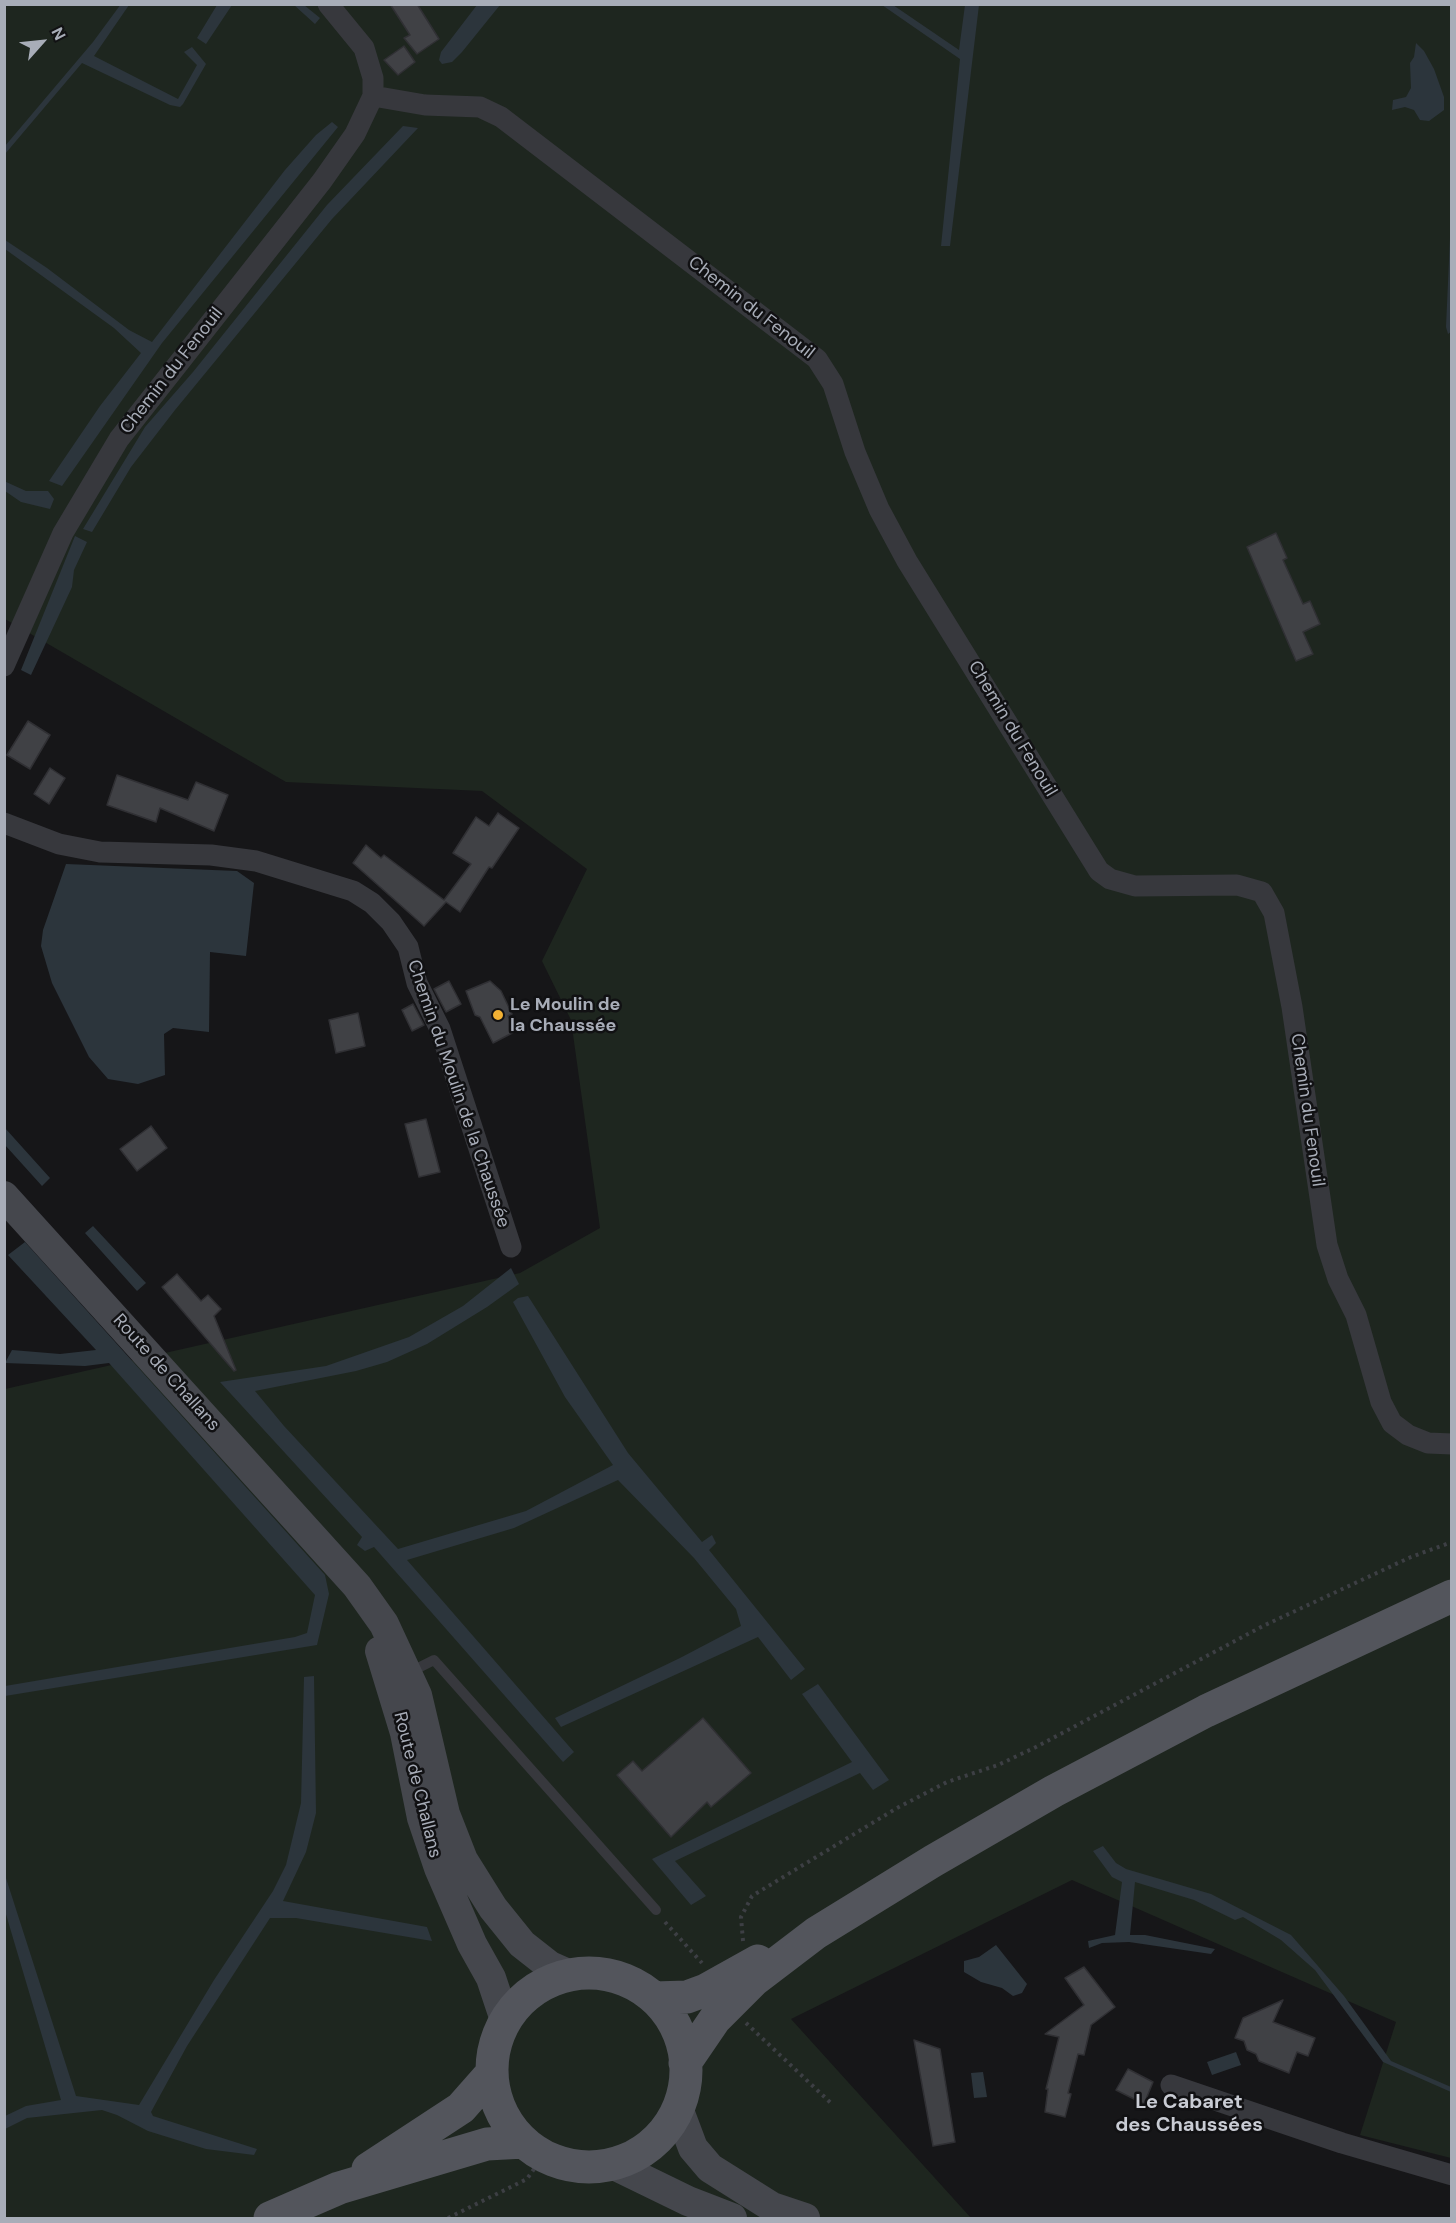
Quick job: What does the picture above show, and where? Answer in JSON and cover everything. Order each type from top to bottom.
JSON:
[{"type":"main road","name":"Route de Challans","points":[[4,1196],[357,1586],[384,1624],[417,1695],[445,1814],[464,1860],[493,1908],[522,1944],[550,1966],[568,1974]]},
{"type":"main road","name":"Route de Challans","points":[[327,1551],[378,1645],[405,1733],[428,1838],[459,1916],[491,1978],[505,2020]]},
{"type":"main road","points":[[654,1998],[722,1995],[753,1981],[816,1933],[933,1860],[1044,1797],[1175,1727],[1452,1596]]},
{"type":"main road","points":[[270,2218],[339,2188],[487,2144],[533,2149],[565,2164],[588,2167],[612,2164],[633,2157],[651,2144],[667,2127],[678,2108],[684,2086],[685,2062],[681,2038],[670,2017],[654,1998],[635,1984],[614,1976],[591,1972],[568,1974],[543,1983],[522,1999],[505,2020],[494,2046],[492,2074],[500,2107],[507,2122],[533,2149]]},
{"type":"main road","points":[[685,2062],[702,2036],[722,1995]]},
{"type":"main road","points":[[339,2188],[461,2108],[492,2074]]},
{"type":"main road","points":[[678,2108],[693,2148],[710,2168],[772,2207],[805,2218]]},
{"type":"main road","points":[[612,2164],[732,2218]]},
{"type":"street","points":[[328,4],[364,48],[373,78],[373,96]]},
{"type":"street","name":"Chemin du Fenouil","points":[[4,666],[63,533],[119,439],[322,181],[356,134],[373,96],[425,105],[480,107],[501,117],[817,359],[833,384],[855,452],[879,509],[907,561],[1099,871],[1116,881],[1135,886],[1237,885],[1262,892],[1274,913],[1292,1007],[1327,1245],[1338,1279],[1356,1315],[1382,1402],[1392,1423],[1408,1435],[1428,1443],[1452,1444]]},
{"type":"street","name":"Chemin du Moulin de la Chaussée","points":[[4,823],[59,844],[100,852],[211,855],[256,861],[353,891],[372,903],[391,922],[408,948],[417,983],[440,1029],[511,1247]]},
{"type":"street","points":[[1171,2085],[1342,2143],[1452,2175]]},
{"type":"lane","points":[[408,1673],[434,1660],[656,1910]]},
{"type":"path","points":[[742,1946],[741,1917],[752,1896],[897,1808],[947,1782],[998,1765],[1036,1747],[1263,1626],[1411,1557],[1452,1542]]},
{"type":"path","points":[[656,1910],[690,1950],[709,1967],[722,1995],[832,2105]]},
{"type":"path","points":[[448,2218],[527,2179],[533,2149]]},
{"type":"shaded area","points":[[121,4],[129,5],[94,56],[178,99],[197,65],[184,52],[192,47],[206,64],[183,104],[180,107],[170,105],[82,63],[5,154],[5,146],[93,42]]},
{"type":"shaded area","points":[[5,5],[1451,5],[1451,2158],[1360,2135],[1396,2022],[1072,1880],[791,2019],[971,2218],[5,2218],[5,1389],[520,1273],[600,1228],[571,1020],[542,961],[587,869],[482,791],[286,782],[5,619]]},
{"type":"shaded area","points":[[217,5],[232,5],[206,44],[197,38]]},
{"type":"shaded area","points":[[294,5],[304,5],[320,18],[315,24]]},
{"type":"shaded area","points":[[477,5],[500,5],[462,52],[452,62],[442,64],[439,60],[441,52]]},
{"type":"shaded area","points":[[882,5],[893,5],[959,50],[965,5],[979,5],[950,246],[941,246],[960,59]]},
{"type":"shaded area","points":[[1416,43],[1424,51],[1434,69],[1444,97],[1444,110],[1429,121],[1420,120],[1414,110],[1405,107],[1392,110],[1393,100],[1406,97],[1411,88],[1410,63],[1414,57]]},
{"type":"shaded area","points":[[332,122],[338,127],[162,343],[62,486],[49,481],[100,406],[141,353],[114,328],[5,249],[5,240],[47,268],[129,330],[152,342],[285,170],[316,135]]},
{"type":"shaded area","points":[[403,126],[418,128],[332,219],[175,410],[131,467],[92,532],[83,529],[145,427],[193,372],[327,205]]},
{"type":"shaded area","points":[[1451,215],[1452,331],[1448,334],[1446,327]]},
{"type":"shaded area","points":[[4,481],[26,491],[48,491],[54,499],[50,509],[21,502],[5,491]]},
{"type":"shaded area","points":[[75,536],[87,542],[74,570],[72,587],[31,675],[21,670]]},
{"type":"shaded area","points":[[66,864],[237,871],[254,883],[246,956],[210,952],[209,1032],[173,1028],[164,1034],[165,1075],[138,1084],[108,1079],[89,1057],[52,983],[41,946],[43,930]]},
{"type":"shaded area","points":[[5,1128],[50,1178],[42,1186],[5,1145]]},
{"type":"shaded area","points":[[93,1226],[146,1283],[137,1291],[85,1233]]},
{"type":"shaded area","points":[[25,1242],[325,1575],[329,1594],[317,1645],[5,1696],[5,1686],[295,1637],[307,1633],[315,1595],[109,1363],[85,1366],[5,1363],[12,1350],[60,1354],[96,1350],[8,1255]]},
{"type":"shaded area","points":[[511,1268],[519,1284],[427,1344],[387,1362],[356,1371],[255,1391],[284,1426],[398,1549],[526,1511],[613,1465],[565,1397],[513,1302],[518,1298],[528,1296],[628,1453],[702,1542],[712,1535],[716,1543],[709,1550],[805,1669],[791,1680],[758,1637],[561,1727],[555,1718],[741,1626],[736,1609],[694,1558],[618,1480],[514,1528],[407,1560],[574,1752],[563,1762],[374,1547],[365,1551],[357,1545],[362,1537],[220,1382],[326,1366],[409,1337],[463,1306]]},
{"type":"shaded area","points":[[314,1676],[316,1813],[306,1852],[283,1901],[427,1927],[432,1941],[296,1918],[270,1918],[187,2046],[151,2112],[153,2116],[257,2149],[254,2155],[206,2149],[148,2131],[102,2110],[27,2118],[5,2129],[5,2116],[26,2106],[61,2100],[5,1911],[5,1875],[76,2096],[139,2105],[214,1980],[273,1891],[286,1865],[301,1803],[304,1677]]},
{"type":"shaded area","points":[[818,1684],[889,1780],[873,1790],[860,1773],[675,1861],[706,1896],[691,1905],[652,1859],[852,1762],[802,1694]]},
{"type":"shaded area","points":[[1103,1846],[1116,1863],[1126,1869],[1211,1894],[1291,1935],[1344,1996],[1391,2061],[1451,2087],[1451,2092],[1383,2062],[1315,1970],[1281,1940],[1243,1917],[1235,1920],[1194,1900],[1135,1882],[1130,1935],[1145,1935],[1215,1949],[1211,1954],[1129,1942],[1102,1943],[1089,1948],[1088,1941],[1115,1935],[1122,1882],[1112,1877],[1093,1851]]},
{"type":"shaded area","points":[[996,1945],[1027,1984],[1022,1993],[1013,1996],[1002,1988],[981,1982],[964,1972],[964,1961],[979,1957]]},
{"type":"shaded area","points":[[1236,2052],[1241,2065],[1212,2075],[1207,2062]]},
{"type":"shaded area","points":[[983,2072],[987,2097],[974,2098],[971,2073]]},
{"type":"building","points":[[390,4],[417,4],[439,39],[417,54],[404,38],[410,35]]},
{"type":"building","points":[[404,46],[415,62],[398,75],[384,60]]},
{"type":"building","points":[[1276,533],[1287,558],[1283,560],[1303,604],[1310,601],[1320,624],[1303,632],[1313,654],[1296,661],[1247,547]]},
{"type":"building","points":[[28,721],[50,735],[30,769],[7,755]]},
{"type":"building","points":[[50,768],[65,778],[49,804],[34,794]]},
{"type":"building","points":[[117,775],[188,800],[196,782],[228,795],[214,831],[160,808],[156,822],[107,805]]},
{"type":"building","points":[[498,813],[519,828],[492,868],[489,867],[460,912],[446,902],[424,926],[353,863],[366,845],[381,858],[384,855],[444,900],[471,864],[453,853],[476,817],[489,826]]},
{"type":"building","points":[[449,981],[461,1004],[446,1012],[434,989]]},
{"type":"building","name":"Le Moulin de la Chaussée","points":[[490,981],[501,991],[512,1014],[508,1016],[516,1031],[493,1043],[480,1017],[475,1015],[466,991]]},
{"type":"building","points":[[413,1004],[424,1025],[412,1031],[402,1010]]},
{"type":"building","points":[[358,1013],[365,1046],[336,1053],[329,1020]]},
{"type":"building","points":[[426,1119],[440,1172],[419,1177],[405,1124]]},
{"type":"building","points":[[151,1126],[167,1148],[137,1171],[120,1149]]},
{"type":"building","points":[[177,1274],[201,1301],[208,1295],[221,1309],[214,1316],[236,1370],[234,1371],[162,1287]]},
{"type":"building","points":[[703,1718],[751,1773],[711,1807],[707,1802],[671,1837],[617,1775],[633,1761],[642,1771]]},
{"type":"building","points":[[1084,1967],[1115,2007],[1091,2025],[1084,2055],[1078,2054],[1068,2093],[1071,2094],[1065,2117],[1045,2112],[1048,2089],[1046,2089],[1059,2037],[1045,2034],[1084,2005],[1065,1978]]},
{"type":"building","points":[[1283,2000],[1273,2022],[1315,2038],[1308,2056],[1297,2052],[1289,2073],[1259,2061],[1256,2054],[1247,2050],[1244,2041],[1235,2038],[1243,2018]]},
{"type":"building","points":[[914,2040],[940,2049],[955,2142],[933,2146]]},
{"type":"building","points":[[1128,2069],[1153,2082],[1144,2104],[1116,2090]]},
{"type":"place","name":"Le Moulin de la Chaussée","points":[[498,1015]]},
{"type":"district","name":"Le Cabaret des Chaussées","points":[[1189,2114]]}]
